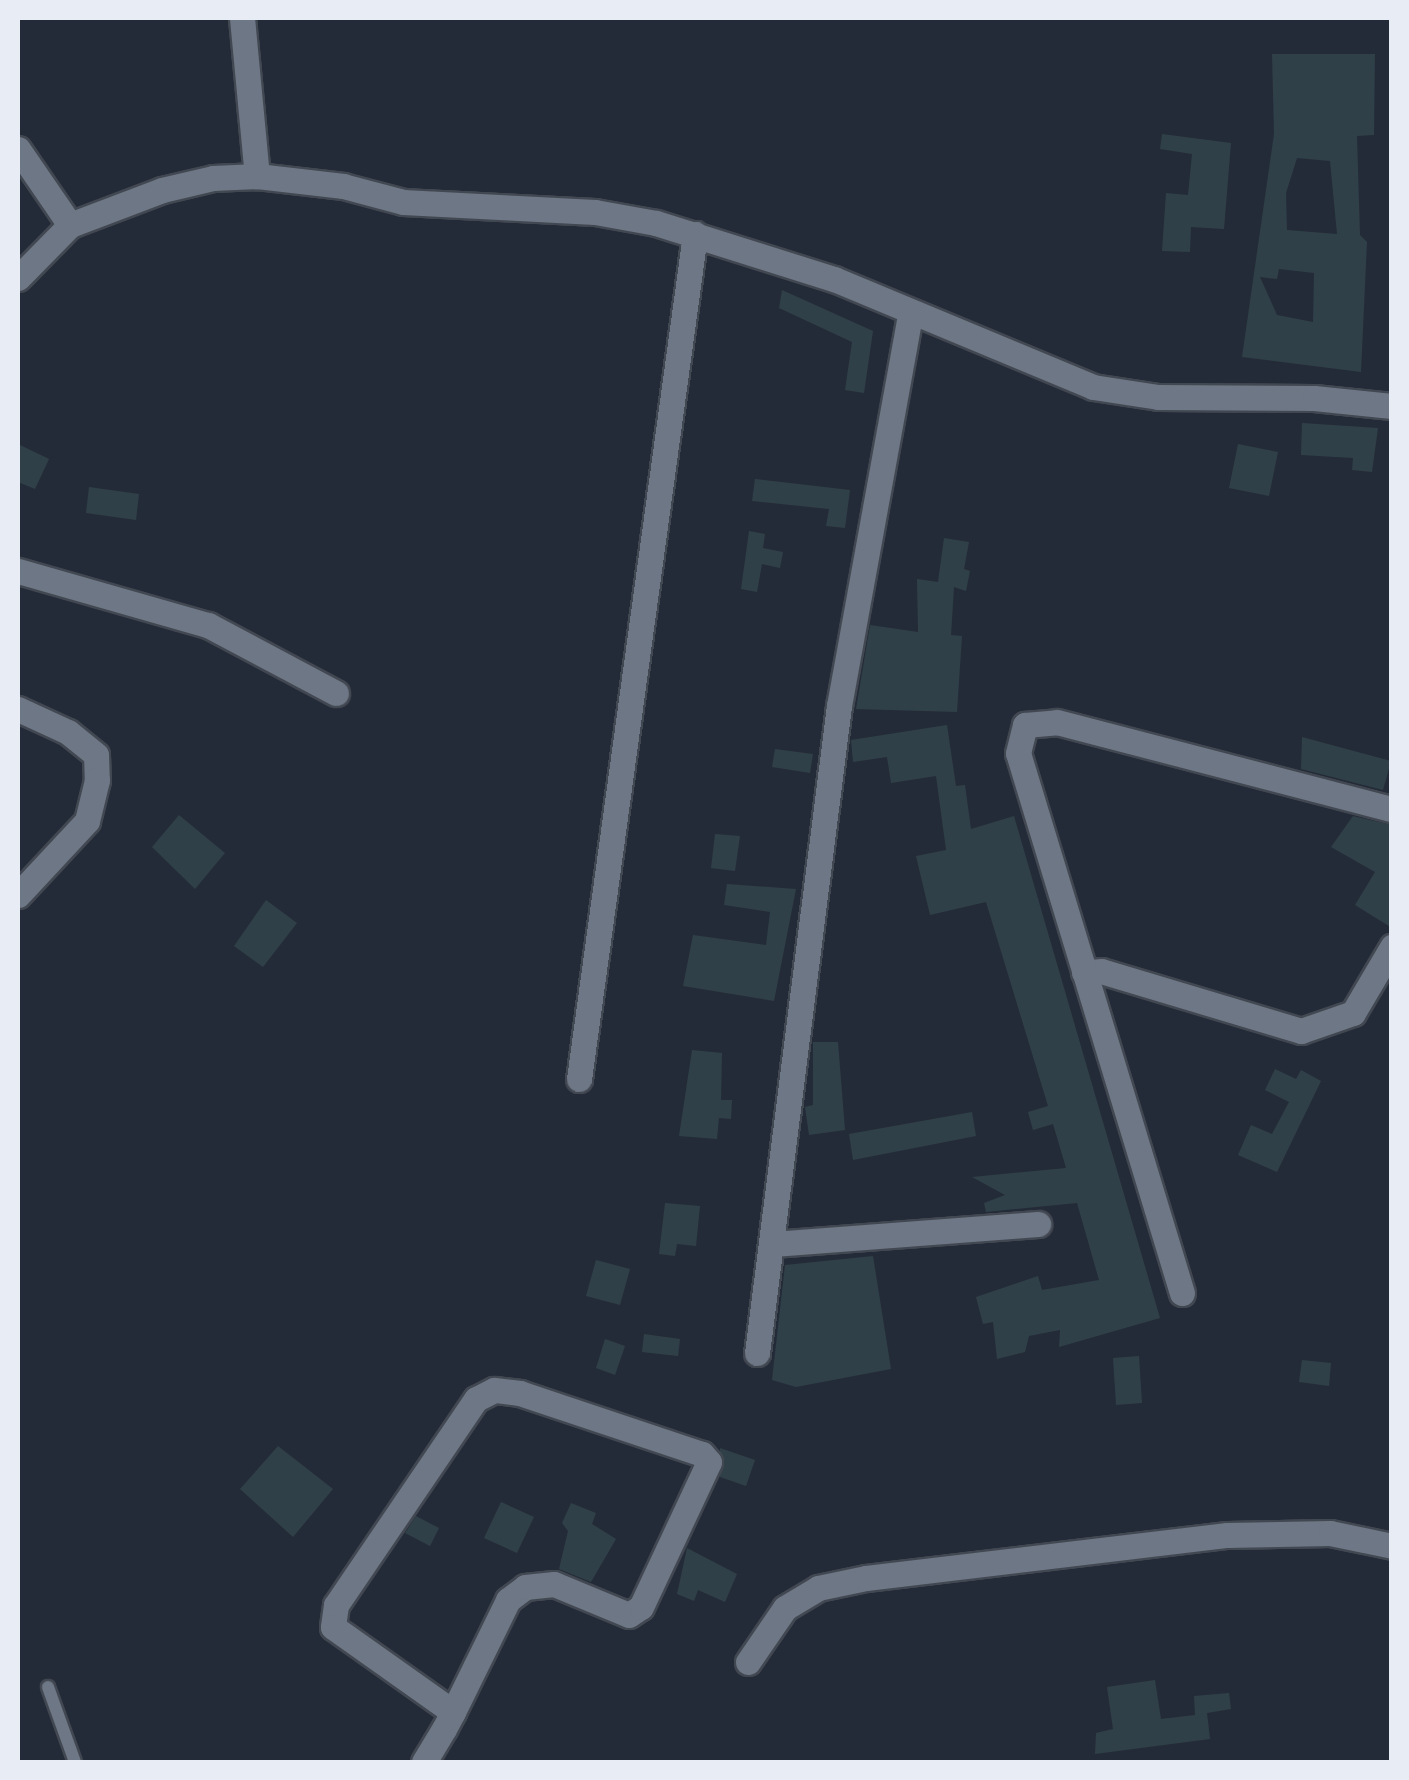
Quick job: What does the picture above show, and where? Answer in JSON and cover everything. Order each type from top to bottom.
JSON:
[{"type":"street","points":[[242,18],[256,176]]},
{"type":"street","points":[[18,149],[70,226]]},
{"type":"street","points":[[18,278],[70,226],[162,190],[213,178],[256,176],[343,186],[404,202],[595,212],[695,234],[834,279],[910,315],[1092,387],[1158,397],[1314,398],[1392,406]]},
{"type":"street","points":[[579,1079],[695,234]]},
{"type":"street","points":[[756,1352],[839,706],[910,315]]},
{"type":"street","points":[[18,571],[208,626],[336,693]]},
{"type":"street","points":[[18,709],[68,732],[96,755],[97,780],[87,821],[18,895]]},
{"type":"street","points":[[1182,1293],[1018,753],[1025,724],[1057,722],[1392,809]]},
{"type":"street","points":[[1084,972],[1100,971],[1301,1030],[1352,1013],[1392,948]]},
{"type":"street","points":[[772,1244],[1038,1224]]},
{"type":"street","points":[[424,1762],[453,1712],[508,1600],[525,1587],[554,1584],[629,1615],[641,1607],[710,1462],[702,1454],[520,1393],[494,1390],[476,1399],[336,1605],[333,1626],[453,1712]]},
{"type":"street","points":[[748,1662],[784,1608],[818,1588],[866,1578],[1227,1536],[1330,1533],[1392,1546]]},
{"type":"lane","points":[[48,1687],[75,1762]]},
{"type":"building","points":[[1272,54],[1375,54],[1374,135],[1357,136],[1360,235],[1367,242],[1361,372],[1242,357],[1274,134]],"holes":[[[1297,158],[1330,161],[1337,234],[1287,230],[1286,193]],[[1279,269],[1314,273],[1313,322],[1277,315],[1260,277],[1277,279]]]},
{"type":"building","points":[[1162,134],[1231,143],[1224,229],[1191,227],[1190,252],[1162,251],[1166,193],[1188,195],[1192,154],[1160,149]]},
{"type":"building","points":[[782,290],[873,331],[864,393],[845,390],[852,342],[779,308]]},
{"type":"building","points":[[1302,423],[1378,428],[1372,472],[1352,470],[1353,458],[1301,455]]},
{"type":"building","points":[[18,444],[49,459],[35,489],[18,482]]},
{"type":"building","points":[[1238,444],[1278,452],[1269,496],[1229,488]]},
{"type":"building","points":[[755,479],[850,490],[845,528],[826,526],[829,509],[752,501]]},
{"type":"building","points":[[89,487],[139,494],[136,520],[86,513]]},
{"type":"building","points":[[749,531],[765,534],[763,548],[783,552],[780,568],[762,564],[757,592],[741,589]]},
{"type":"building","points":[[944,538],[969,542],[964,569],[970,571],[966,591],[954,587],[951,635],[962,636],[957,712],[856,709],[870,625],[918,632],[917,579],[938,582]]},
{"type":"building","points":[[947,725],[956,786],[965,785],[971,829],[1014,816],[1160,1318],[1059,1347],[1060,1330],[1029,1336],[1025,1352],[997,1359],[993,1322],[983,1324],[976,1297],[1038,1276],[1042,1290],[1099,1280],[1077,1203],[986,1212],[984,1203],[1005,1195],[972,1177],[1066,1168],[1053,1124],[1033,1130],[1028,1112],[1048,1106],[986,902],[930,915],[916,856],[946,850],[936,776],[891,783],[887,757],[853,762],[851,740]]},
{"type":"building","points":[[1302,737],[1391,761],[1383,790],[1301,769]]},
{"type":"building","points":[[775,749],[813,754],[810,773],[772,767]]},
{"type":"building","points":[[179,815],[225,853],[195,889],[152,847]]},
{"type":"building","points":[[1353,816],[1392,825],[1392,928],[1355,905],[1375,872],[1331,847]]},
{"type":"building","points":[[715,834],[740,836],[735,871],[711,868]]},
{"type":"building","points":[[727,884],[796,889],[774,1001],[683,986],[693,935],[766,945],[770,912],[724,905]]},
{"type":"building","points":[[266,900],[297,923],[263,967],[234,946]]},
{"type":"building","points":[[813,1042],[838,1042],[845,1130],[809,1135],[805,1107],[813,1105]]},
{"type":"building","points":[[692,1050],[722,1053],[721,1100],[732,1100],[731,1119],[719,1118],[717,1139],[679,1136]]},
{"type":"building","points":[[1275,1069],[1296,1079],[1301,1070],[1321,1081],[1277,1172],[1238,1155],[1251,1125],[1272,1134],[1289,1102],[1265,1090]]},
{"type":"building","points":[[972,1112],[976,1136],[853,1160],[849,1134]]},
{"type":"building","points":[[665,1203],[700,1206],[696,1246],[677,1244],[675,1256],[659,1254]]},
{"type":"building","points":[[873,1256],[891,1369],[796,1387],[772,1380],[785,1265]]},
{"type":"building","points":[[596,1260],[630,1269],[620,1305],[586,1296]]},
{"type":"building","points":[[644,1334],[680,1339],[678,1356],[642,1352]]},
{"type":"building","points":[[605,1339],[625,1346],[615,1375],[596,1368]]},
{"type":"building","points":[[1139,1356],[1142,1403],[1116,1405],[1113,1358]]},
{"type":"building","points":[[1302,1360],[1331,1363],[1329,1386],[1299,1382]]},
{"type":"building","points":[[278,1446],[333,1489],[293,1537],[240,1489]]},
{"type":"building","points":[[720,1448],[755,1460],[746,1486],[720,1477]]},
{"type":"building","points":[[501,1502],[534,1517],[517,1553],[484,1538]]},
{"type":"building","points":[[571,1503],[596,1513],[592,1524],[616,1539],[591,1582],[559,1569],[568,1531],[562,1523]]},
{"type":"building","points":[[416,1516],[439,1528],[430,1546],[405,1533]]},
{"type":"building","points":[[687,1548],[737,1574],[725,1602],[698,1590],[694,1601],[677,1594]]},
{"type":"building","points":[[1155,1680],[1161,1719],[1195,1715],[1194,1696],[1229,1693],[1231,1709],[1207,1713],[1210,1739],[1095,1754],[1096,1733],[1113,1729],[1107,1687]]}]
